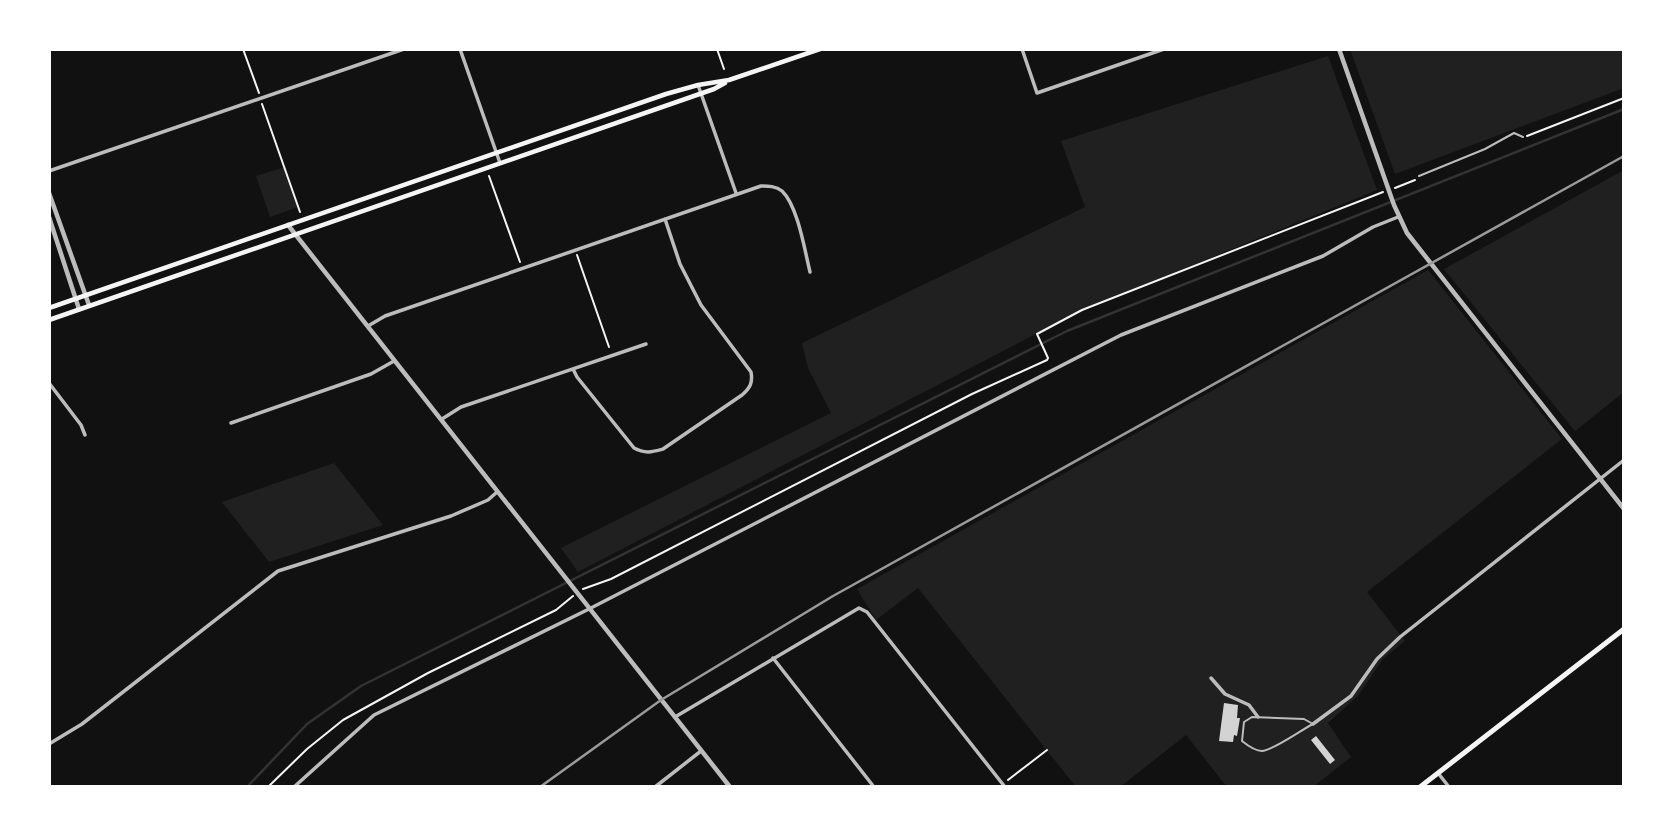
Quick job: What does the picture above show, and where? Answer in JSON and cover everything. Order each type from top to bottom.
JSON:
[{"type":"highway","points":[[1420,787],[1624,629]]},
{"type":"main road","points":[[49,320],[821,49]]},
{"type":"main road","points":[[49,308],[698,85],[729,80]]},
{"type":"main road","points":[[228,246],[232,256]]},
{"type":"street","points":[[49,171],[404,49]]},
{"type":"street","points":[[460,49],[500,163]]},
{"type":"street","points":[[1022,49],[1037,93],[1164,49]]},
{"type":"street","points":[[1339,49],[1398,217],[1415,245],[1624,509]]},
{"type":"street","points":[[698,85],[736,193]]},
{"type":"street","points":[[367,327],[385,316],[736,193],[769,186],[782,192],[791,207],[810,272]]},
{"type":"street","points":[[49,193],[89,305]]},
{"type":"street","points":[[49,217],[79,309]]},
{"type":"street","points":[[294,787],[374,715],[589,609],[1121,335],[1323,256],[1381,223],[1398,217]]},
{"type":"street","points":[[573,369],[634,448],[641,452],[663,449],[750,387],[751,372],[701,305],[680,264],[665,219]]},
{"type":"street","points":[[288,225],[730,787]]},
{"type":"street","points":[[440,421],[461,407],[646,344]]},
{"type":"street","points":[[230,423],[371,374],[394,361]]},
{"type":"street","points":[[49,383],[81,425],[85,435]]},
{"type":"street","points":[[1313,724],[1351,696],[1377,659],[1400,637],[1624,460]]},
{"type":"street","points":[[49,744],[82,724],[278,570],[451,516],[488,500],[497,492]]},
{"type":"street","points":[[675,717],[859,608],[867,612],[1004,787]]},
{"type":"street","points":[[773,658],[874,787]]},
{"type":"street","points":[[1211,678],[1225,694],[1249,705],[1258,717]]},
{"type":"street","points":[[655,787],[701,751]]},
{"type":"street","points":[[1438,773],[1449,787]]},
{"type":"lane","points":[[1419,176],[1485,149],[1514,133],[1522,137]]},
{"type":"lane","points":[[1252,716],[1304,719],[1313,724],[1261,751],[1245,744],[1241,738],[1245,720],[1252,716]]},
{"type":"path","points":[[243,49],[259,93]]},
{"type":"path","points":[[717,49],[724,69]]},
{"type":"path","points":[[1522,137],[1624,98]]},
{"type":"path","points":[[262,104],[300,212]]},
{"type":"path","points":[[489,176],[520,262]]},
{"type":"path","points":[[1396,188],[1414,182],[1419,176]]},
{"type":"path","points":[[584,588],[611,579],[972,394],[1047,360],[1037,335],[1082,310],[1381,193]]},
{"type":"path","points":[[578,255],[609,347]]},
{"type":"path","points":[[268,787],[307,749],[343,720],[428,673],[556,610],[569,599]]},
{"type":"path","points":[[1007,780],[1047,750]]},
{"type":"shaded area","points":[[1350,49],[1624,49],[1624,88],[1395,174]]},
{"type":"shaded area","points":[[1328,56],[1377,190],[1078,312],[578,572],[561,548],[831,413],[808,368],[802,343],[1085,207],[1061,141]]},
{"type":"shaded area","points":[[285,167],[298,207],[270,217],[256,176]]},
{"type":"shaded area","points":[[1624,170],[1624,392],[1575,431],[1444,269]]},
{"type":"shaded area","points":[[1428,270],[1562,439],[1367,592],[1405,641],[1383,659],[1358,696],[1328,723],[1351,757],[1313,787],[1227,787],[1186,735],[1120,787],[1076,787],[918,588],[876,620],[857,589]]},
{"type":"shaded area","points":[[334,463],[383,525],[269,562],[222,502]]},
{"type":"building","points":[[1224,703],[1238,705],[1237,718],[1240,718],[1237,736],[1234,735],[1233,742],[1219,741]]},
{"type":"building","points":[[1316,736],[1335,760],[1330,764],[1311,740]]},
{"type":"waterway","points":[[247,787],[307,724],[361,686],[1067,331],[1624,109]]},
{"type":"railway","points":[[540,787],[661,700],[833,596],[1624,156]]}]
